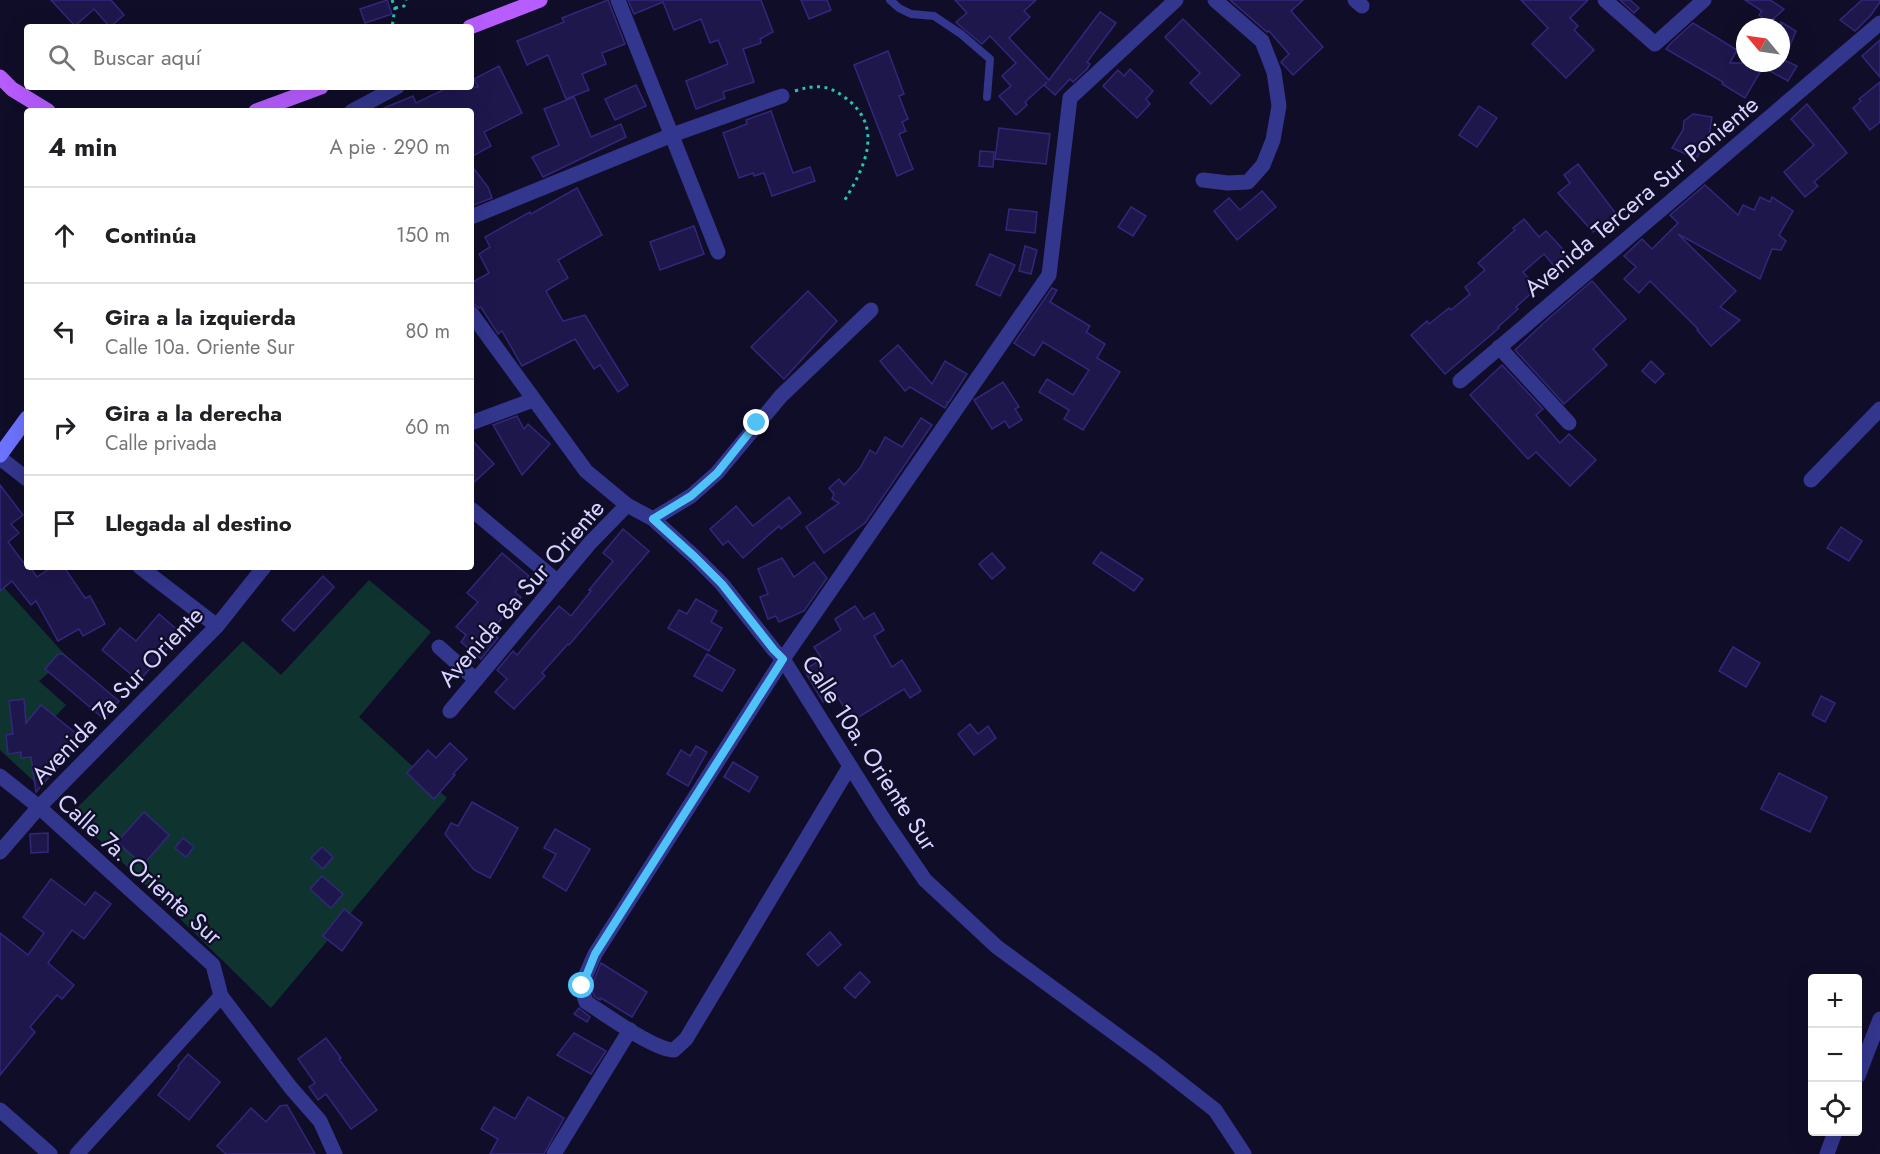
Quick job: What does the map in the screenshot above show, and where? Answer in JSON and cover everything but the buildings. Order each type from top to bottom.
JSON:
[{"type":"main road","points":[[474,26],[540,0]]},
{"type":"main road","points":[[0,77],[12,89],[43,108]]},
{"type":"main road","points":[[264,108],[313,90]]},
{"type":"street","points":[[618,0],[718,252]]},
{"type":"street","points":[[850,766],[686,1039],[674,1050],[666,1050],[586,1002],[582,986],[595,954],[783,659],[1049,275],[1070,98],[1176,0]]},
{"type":"street","points":[[1203,180],[1228,183],[1248,182],[1263,165],[1273,140],[1279,106],[1274,72],[1262,41],[1215,0]]},
{"type":"street","points":[[1605,0],[1655,44],[1704,0]]},
{"type":"street","name":"Avenida Tercera Sur Poniente","points":[[1460,381],[1880,23]]},
{"type":"street","points":[[358,108],[391,90]]},
{"type":"street","points":[[474,216],[672,135],[782,96]]},
{"type":"street","points":[[653,519],[691,496],[717,473],[781,396],[871,310]]},
{"type":"street","name":"Calle 10a. Oriente Sur","points":[[474,317],[586,471],[627,505],[653,519],[695,557],[722,584],[783,659],[882,817],[925,880],[997,947],[1215,1110],[1244,1154]]},
{"type":"street","points":[[1499,347],[1569,423]]},
{"type":"street","points":[[474,422],[533,400]]},
{"type":"street","points":[[1811,480],[1878,415]]},
{"type":"street","points":[[24,422],[0,456],[24,476]]},
{"type":"street","name":"Avenida 8a Sur Oriente","points":[[450,711],[590,543],[627,505]]},
{"type":"street","points":[[474,512],[558,582]]},
{"type":"street","points":[[144,570],[217,626]]},
{"type":"street","name":"Avenida 7a Sur Oriente","points":[[0,852],[39,807],[217,626],[262,570]]},
{"type":"street","points":[[439,647],[476,680]]},
{"type":"street","name":"Calle 7a. Oriente Sur","points":[[0,776],[39,807],[213,965],[221,996],[291,1088],[320,1121],[335,1154]]},
{"type":"street","points":[[77,1154],[221,996]]},
{"type":"street","points":[[1862,1064],[1880,1019]]},
{"type":"street","points":[[554,1154],[630,1030]]},
{"type":"street","points":[[0,1110],[50,1154]]},
{"type":"street","points":[[1827,1154],[1833,1136]]},
{"type":"lane","points":[[890,0],[910,14],[934,16],[961,34],[990,59],[987,97]]},
{"type":"path","points":[[392,0],[395,8],[392,24]]},
{"type":"path","points":[[395,8],[404,6],[406,0]]},
{"type":"path","points":[[782,96],[812,86],[833,89],[852,103],[868,125],[866,155],[858,177],[843,203]]},
{"type":"green space","points":[[369,580],[431,632],[359,717],[447,798],[271,1008],[72,813],[243,641],[281,675]]},
{"type":"green space","points":[[0,583],[67,657],[39,681],[66,705],[37,736],[39,786],[0,750]]},
{"type":"route","points":[[582,986],[595,954],[783,659],[722,584],[653,519],[691,496],[717,473],[757,423]]}]
